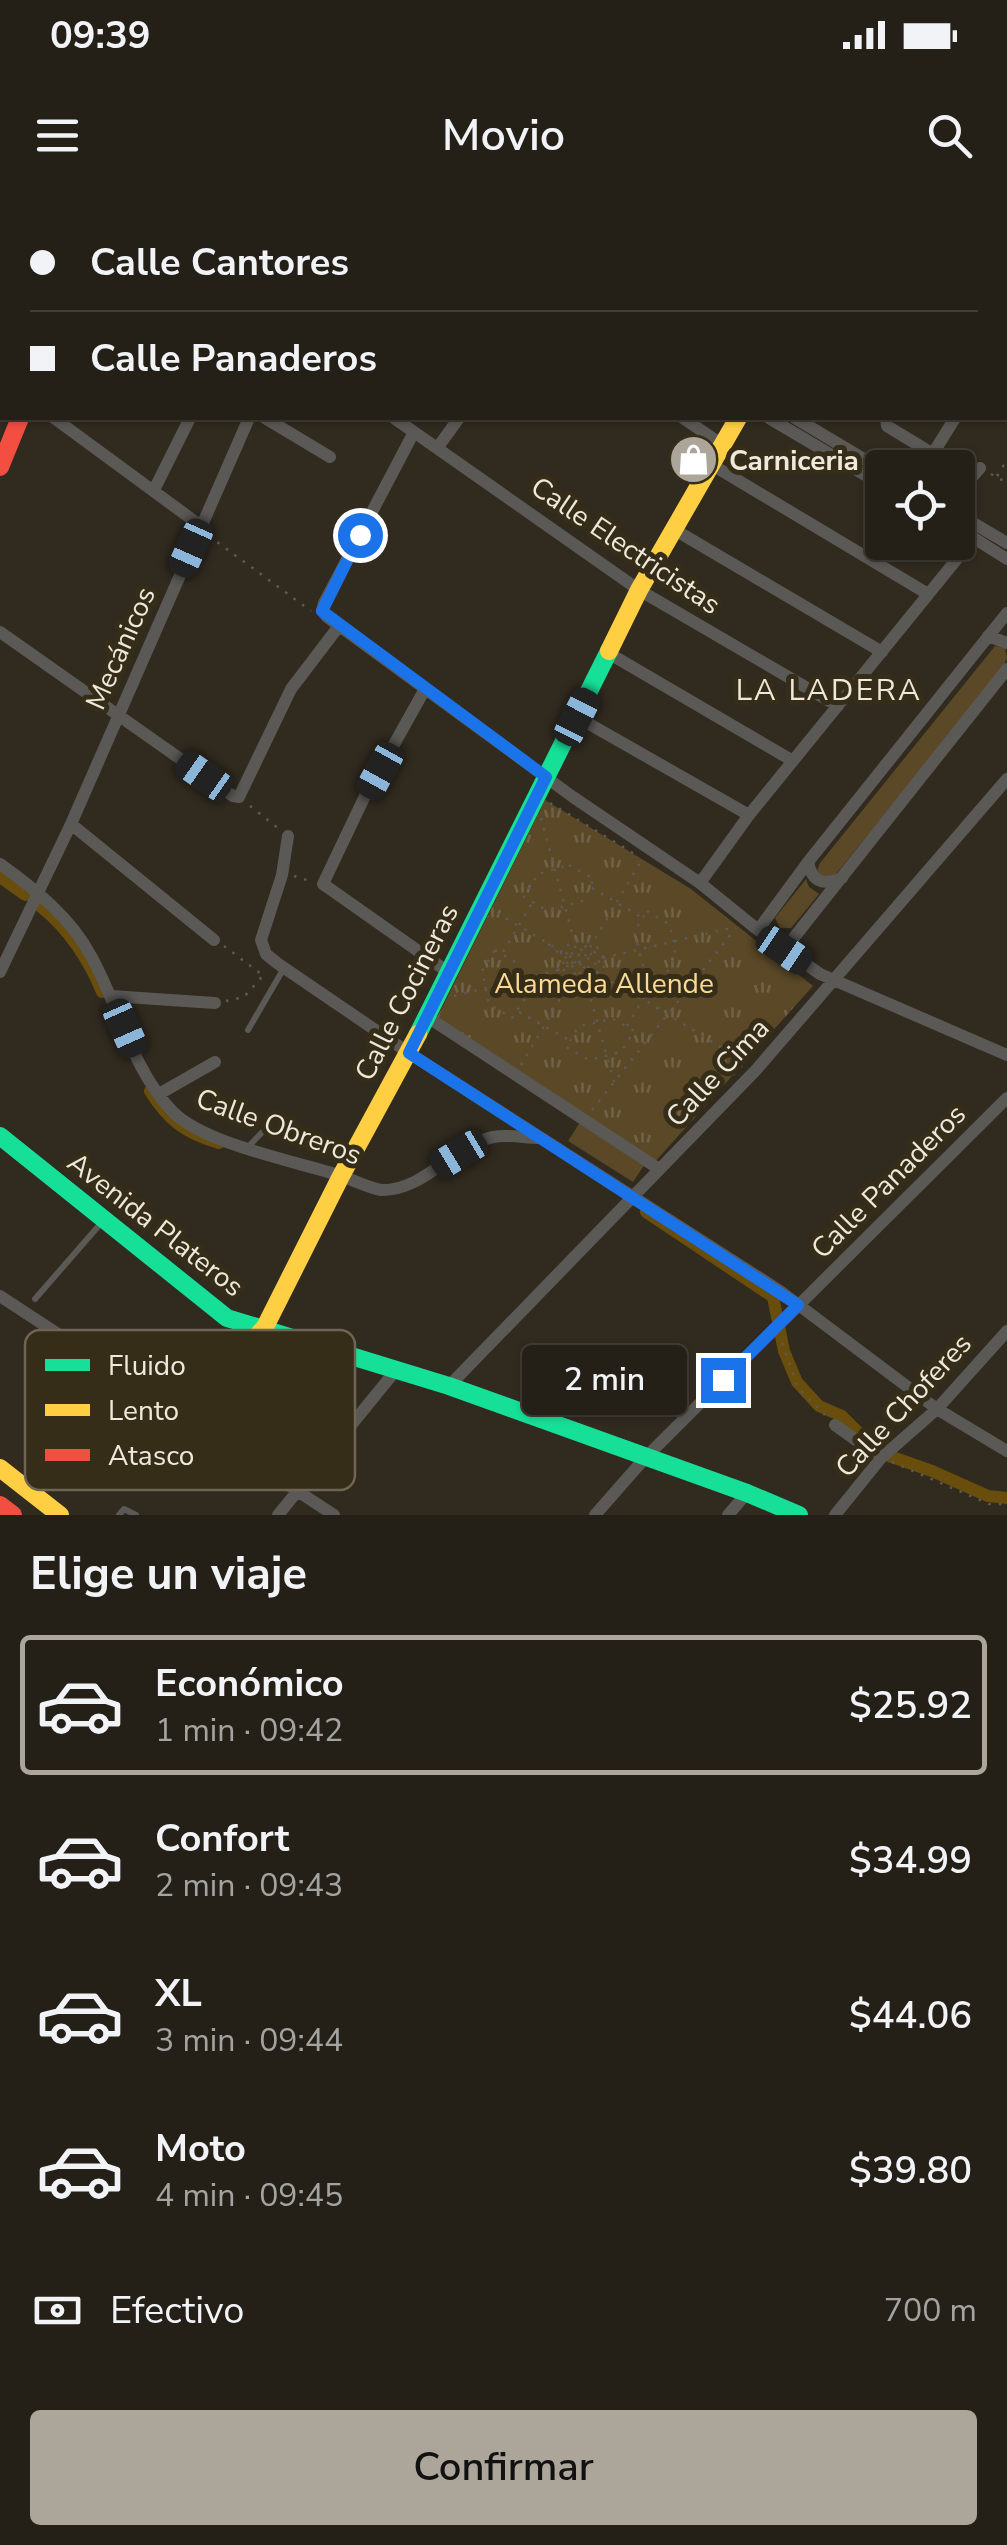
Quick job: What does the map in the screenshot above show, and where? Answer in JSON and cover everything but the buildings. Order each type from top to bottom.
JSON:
[{"type":"street","points":[[0,467],[19,420]]},
{"type":"street","points":[[57,420],[205,532]]},
{"type":"street","points":[[154,490],[189,420]]},
{"type":"street","name":"Mecánicos","points":[[0,972],[205,532],[247,420]]},
{"type":"street","points":[[268,420],[330,458]]},
{"type":"street","name":"Calle Electricistas","points":[[397,420],[639,590],[838,706]]},
{"type":"street","points":[[438,448],[458,420]]},
{"type":"street","points":[[686,420],[721,444]]},
{"type":"street","name":"Calle Cocineras","points":[[261,1330],[538,803],[546,777],[639,590],[737,420]]},
{"type":"street","points":[[772,420],[865,475]]},
{"type":"street","points":[[798,420],[865,460]]},
{"type":"street","points":[[886,420],[886,426],[928,450]]},
{"type":"street","points":[[932,450],[953,420]]},
{"type":"street","points":[[414,432],[322,611],[833,982],[1007,1055]]},
{"type":"street","points":[[709,463],[928,594]]},
{"type":"street","points":[[975,474],[980,468]]},
{"type":"street","points":[[975,524],[1007,543]]},
{"type":"street","points":[[675,530],[882,652]]},
{"type":"street","points":[[975,539],[1007,559]]},
{"type":"street","points":[[700,883],[749,815],[956,560]]},
{"type":"street","points":[[758,930],[1007,613]]},
{"type":"street","points":[[0,632],[233,796],[240,797],[285,700],[339,626]]},
{"type":"street","points":[[988,636],[1007,642]]},
{"type":"street","points":[[610,654],[793,761]]},
{"type":"street","points":[[784,950],[1007,669]]},
{"type":"street","points":[[425,689],[364,798],[324,884],[448,972]]},
{"type":"street","points":[[577,717],[749,815]]},
{"type":"street","name":"Calle Cima","points":[[450,1386],[633,1198],[750,1066],[833,982],[1007,779]]},
{"type":"street","points":[[71,824],[214,940]]},
{"type":"street","points":[[288,836],[282,875],[262,940],[266,954],[409,1053],[798,1305],[937,1410],[1007,1451]]},
{"type":"street","points":[[808,862],[812,876],[820,882],[829,884],[842,878]]},
{"type":"street","name":"Calle Obreros","points":[[0,864],[36,894],[89,952],[138,1060],[158,1094],[193,1126],[247,1148],[373,1188],[393,1190],[492,1137],[542,1137]]},
{"type":"street","points":[[111,996],[214,1003]]},
{"type":"street","points":[[426,1016],[659,1168]]},
{"type":"street","points":[[158,1094],[215,1062]]},
{"type":"street","name":"Calle Panaderos","points":[[595,1515],[646,1458],[1007,1098]]},
{"type":"street","name":"Avenida Plateros","points":[[0,1136],[217,1313],[273,1330]]},
{"type":"street","points":[[0,1296],[52,1330]]},
{"type":"street","name":"Calle Choferes","points":[[836,1515],[881,1458],[937,1410],[1007,1331]]},
{"type":"street","name":"Avenida Plateros","points":[[355,1357],[450,1386],[799,1515]]},
{"type":"street","points":[[355,1419],[396,1370]]},
{"type":"street","points":[[835,1425],[881,1458]]},
{"type":"street","points":[[0,1468],[25,1488]]},
{"type":"street","points":[[28,1490],[60,1515]]},
{"type":"street","points":[[278,1515],[296,1490],[334,1515]]},
{"type":"street","points":[[728,1515],[747,1493]]},
{"type":"street","points":[[0,1504],[13,1515]]},
{"type":"lane","points":[[248,1030],[280,965]]},
{"type":"lane","points":[[247,1148],[270,1124]]},
{"type":"lane","points":[[35,1299],[103,1221]]},
{"type":"lane","points":[[119,1515],[124,1509],[136,1515]]},
{"type":"path","points":[[996,477],[1007,460]]},
{"type":"path","points":[[980,468],[1007,483]]},
{"type":"path","points":[[205,532],[302,608],[322,611]]},
{"type":"path","points":[[240,797],[288,836]]},
{"type":"path","points":[[538,803],[574,941],[558,970]]},
{"type":"path","points":[[515,1074],[642,859],[538,803]]},
{"type":"path","points":[[569,865],[594,879],[590,886],[582,900],[548,911],[524,897],[538,874],[569,865]]},
{"type":"path","points":[[290,875],[324,884]]},
{"type":"path","points":[[590,886],[642,918]]},
{"type":"path","points":[[502,954],[533,902]]},
{"type":"path","points":[[647,911],[669,924],[676,956],[664,977],[643,965],[634,932],[642,918],[647,911]]},
{"type":"path","points":[[497,913],[750,1066]]},
{"type":"path","points":[[729,920],[742,930]]},
{"type":"path","points":[[574,941],[604,958],[737,927]]},
{"type":"path","points":[[584,1120],[737,927]]},
{"type":"path","points":[[214,940],[262,975]]},
{"type":"path","points":[[577,946],[589,950],[598,958],[595,972],[584,982],[564,970],[567,956],[577,946]]},
{"type":"path","points":[[495,950],[518,963],[522,979],[526,997],[512,1018],[490,1004],[482,970],[495,950]]},
{"type":"path","points":[[567,956],[589,950]]},
{"type":"path","points":[[589,950],[595,972]]},
{"type":"path","points":[[567,956],[573,978]]},
{"type":"path","points":[[587,987],[604,958]]},
{"type":"path","points":[[214,1003],[244,997],[262,975],[280,965]]},
{"type":"path","points":[[448,997],[558,970],[587,987],[614,1084]]},
{"type":"path","points":[[573,978],[595,972]]},
{"type":"path","points":[[626,1027],[658,973]]},
{"type":"path","points":[[517,1010],[570,1041]]},
{"type":"path","points":[[613,1019],[634,1031],[621,1052],[589,1060],[566,1047],[579,1026],[597,1022],[613,1019]]},
{"type":"path","points":[[732,1076],[750,1066],[778,1024]]},
{"type":"path","points":[[781,1340],[798,1388],[835,1425]]},
{"type":"path","points":[[881,1458],[989,1504],[1007,1504]]},
{"type":"green space","points":[[995,646],[1005,648],[1007,658],[1002,669],[836,874],[829,879],[820,878],[820,863]]},
{"type":"green space","name":"Alameda Allende","points":[[545,800],[691,889],[813,986],[653,1164],[435,1022]]},
{"type":"green space","points":[[806,879],[819,894],[791,928],[780,928],[775,918]]},
{"type":"green space","points":[[582,1119],[647,1161],[633,1182],[568,1141]]},
{"type":"waterway","points":[[0,877],[25,895]]},
{"type":"waterway","points":[[41,907],[77,945],[102,992]]},
{"type":"waterway","points":[[150,1091],[178,1124],[219,1143]]},
{"type":"waterway","points":[[646,1212],[773,1297],[784,1351],[797,1382],[819,1406],[842,1416],[878,1452],[988,1496],[1007,1498]]},
{"type":"traffic: fast","points":[[418,1034],[609,651]]},
{"type":"traffic: fast","points":[[0,1136],[227,1318],[266,1330]]},
{"type":"traffic: fast","points":[[355,1357],[449,1386],[799,1515]]},
{"type":"traffic: slow","points":[[609,651],[639,590],[737,420]]},
{"type":"traffic: slow","points":[[262,1330],[418,1034]]},
{"type":"traffic: slow","points":[[0,1468],[25,1488]]},
{"type":"traffic: slow","points":[[28,1490],[60,1515]]},
{"type":"traffic: jam","points":[[0,467],[19,420]]},
{"type":"traffic: jam","points":[[0,1505],[13,1515]]},
{"type":"place","name":"Carniceria","points":[[694,460]]},
{"type":"district","name":"LA LADERA","points":[[829,690]]},
{"type":"route","points":[[360,535],[322,611],[546,777],[409,1053],[798,1305],[723,1380]]}]
